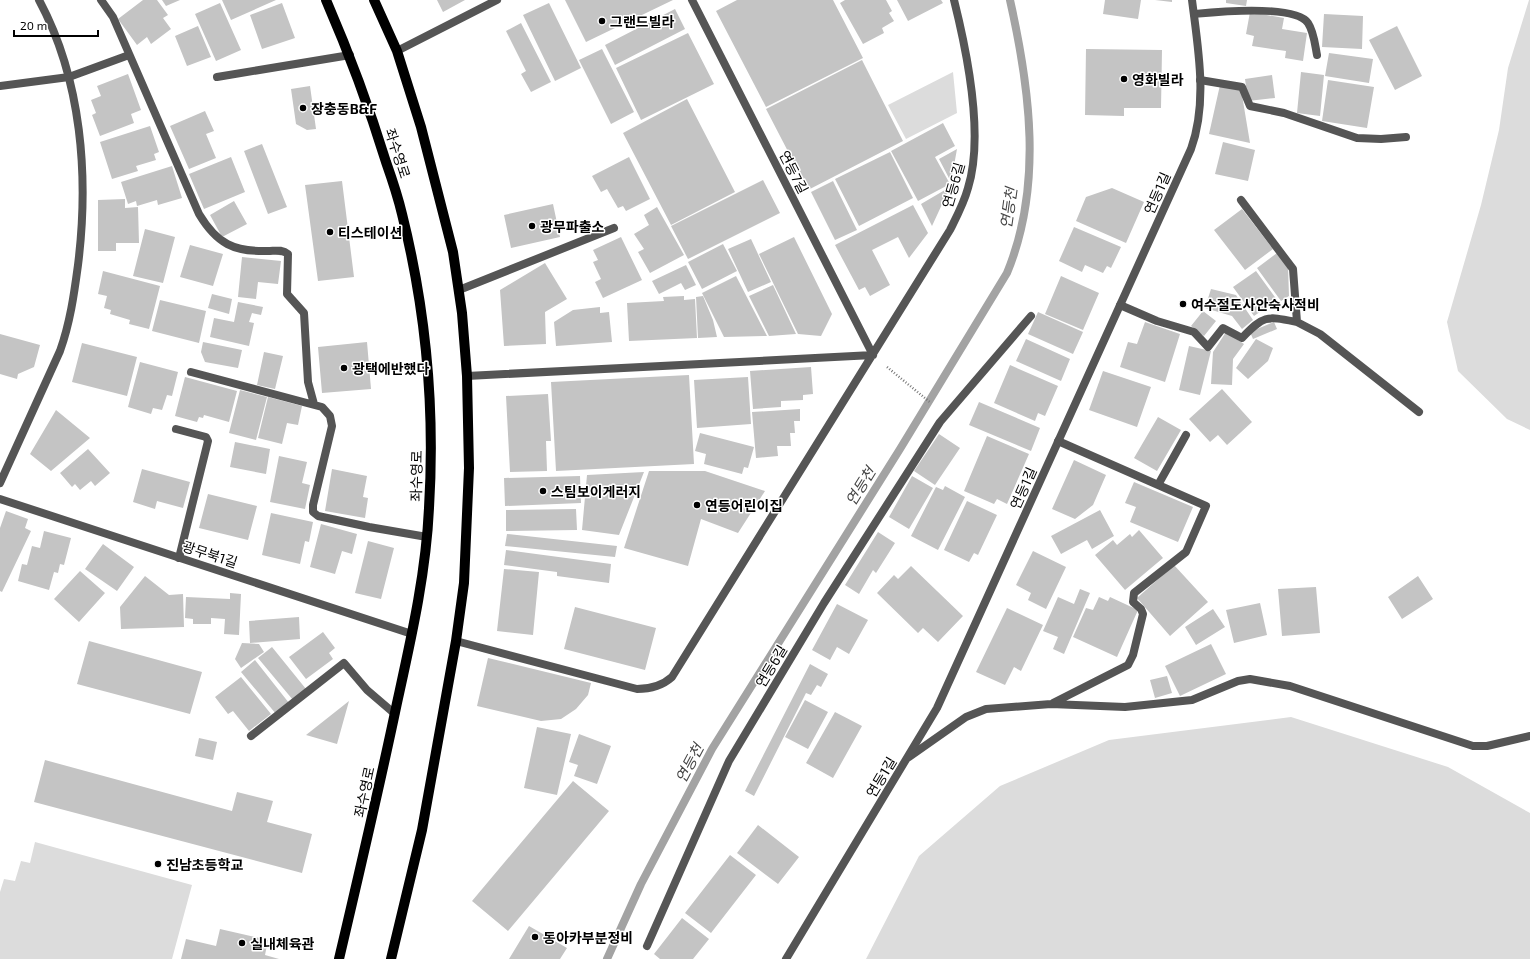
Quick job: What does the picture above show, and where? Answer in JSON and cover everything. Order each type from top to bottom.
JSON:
[{"type":"main road","name":"좌수영로","points":[[326,0],[350,55],[402,213],[419,296],[429,377],[431,455],[427,537],[412,634],[339,959]]},
{"type":"main road","name":"좌수영로","points":[[374,0],[397,51],[421,127],[453,252],[459,290],[467,376],[469,468],[468,533],[464,583],[456,641],[422,830],[391,959]]},
{"type":"street","points":[[0,483],[60,351],[72,312],[83,224],[84,186],[82,151],[69,77],[50,21],[39,0]]},
{"type":"street","points":[[101,0],[113,17],[199,214],[206,225],[224,243],[236,248],[250,251],[282,251],[288,254],[287,294],[304,313],[308,382],[314,404]]},
{"type":"street","points":[[397,51],[497,0]]},
{"type":"street","name":"연등7길","points":[[692,0],[873,355]]},
{"type":"street","name":"연등6길","points":[[456,641],[637,689],[647,689],[666,682],[672,676],[950,230],[969,187],[974,159],[974,125],[966,56],[954,0]]},
{"type":"street","name":"연등1길","points":[[786,959],[909,757],[937,708],[1196,137],[1201,106],[1200,80],[1192,0]]},
{"type":"street","points":[[1194,14],[1253,10],[1293,15],[1303,18],[1312,30],[1317,55]]},
{"type":"street","points":[[0,86],[69,77],[129,55]]},
{"type":"street","points":[[217,77],[350,55]]},
{"type":"street","points":[[1200,80],[1237,85],[1244,90],[1247,104],[1250,106],[1284,113],[1357,138],[1381,139],[1406,137]]},
{"type":"street","points":[[1241,200],[1293,268],[1297,322]]},
{"type":"street","points":[[459,290],[614,228]]},
{"type":"street","points":[[1120,304],[1157,321],[1194,332],[1208,347],[1223,328],[1242,338],[1259,320],[1276,318],[1297,322],[1320,334],[1420,412]]},
{"type":"street","name":"연등6길","points":[[647,946],[729,761],[824,604],[945,416],[1031,316]]},
{"type":"street","points":[[467,376],[873,355]]},
{"type":"street","points":[[191,372],[314,404],[329,414],[332,426],[312,505],[313,512],[318,516],[427,537]]},
{"type":"street","points":[[176,429],[206,436],[208,441],[180,558]]},
{"type":"street","points":[[1158,485],[1186,435]]},
{"type":"street","points":[[1051,704],[1128,665],[1133,656],[1142,614],[1141,610],[1133,602],[1134,593],[1186,552],[1206,506],[1058,441]]},
{"type":"street","name":"광무북1길","points":[[0,499],[412,634]]},
{"type":"street","points":[[252,736],[344,663],[367,690],[395,714]]},
{"type":"street","points":[[909,757],[976,712],[986,709],[1051,704],[1125,707],[1192,700],[1238,681],[1250,679],[1290,686],[1472,746],[1487,746],[1530,736]]},
{"type":"path","points":[[873,355],[945,416]]},
{"type":"shaded area","points":[[1529,0],[1530,430],[1507,419],[1458,371],[1447,322],[1481,205],[1499,130],[1508,68]]},
{"type":"shaded area","points":[[953,72],[957,113],[906,139],[888,105]]},
{"type":"shaded area","points":[[1291,717],[1448,767],[1530,813],[1530,959],[866,959],[919,856],[1000,786],[1109,740]]},
{"type":"shaded area","points":[[35,842],[192,885],[172,959],[0,959],[0,892],[4,879],[15,881],[21,861],[30,863]]},
{"type":"building","points":[[143,0],[157,0],[168,15],[163,18],[171,29],[151,44],[147,37],[137,45],[118,19]]},
{"type":"building","points":[[162,0],[180,0],[166,6]]},
{"type":"building","points":[[222,0],[276,0],[231,20]]},
{"type":"building","points":[[437,0],[465,0],[443,12]]},
{"type":"building","name":"그랜드빌라","points":[[565,0],[673,0],[586,42]]},
{"type":"building","points":[[737,0],[833,0],[863,58],[766,107],[716,11]]},
{"type":"building","points":[[845,0],[886,0],[892,11],[889,13],[894,21],[882,28],[884,33],[863,44],[840,3]]},
{"type":"building","points":[[897,0],[941,0],[943,3],[908,21]]},
{"type":"building","points":[[1105,0],[1141,0],[1138,19],[1103,14]]},
{"type":"building","points":[[1155,0],[1172,0],[1172,2]]},
{"type":"building","points":[[1226,0],[1247,0],[1246,6],[1226,3]]},
{"type":"building","points":[[220,3],[241,50],[216,61],[195,14]]},
{"type":"building","points":[[282,3],[295,38],[262,49],[250,15]]},
{"type":"building","points":[[549,3],[581,68],[555,81],[523,15]]},
{"type":"building","points":[[675,9],[685,29],[615,65],[605,45]]},
{"type":"building","points":[[1250,12],[1284,18],[1282,29],[1307,33],[1303,61],[1285,58],[1286,51],[1252,46],[1254,36],[1246,34]]},
{"type":"building","points":[[1324,14],[1363,16],[1362,49],[1322,47]]},
{"type":"building","points":[[521,23],[551,82],[531,92],[521,74],[526,71],[506,31]]},
{"type":"building","points":[[198,26],[211,57],[187,66],[175,36]]},
{"type":"building","points":[[1397,26],[1422,76],[1395,90],[1369,40]]},
{"type":"building","points":[[688,33],[714,84],[641,120],[616,68]]},
{"type":"building","points":[[602,49],[634,112],[611,124],[579,60]]},
{"type":"building","name":"영화빌라","points":[[1086,49],[1162,50],[1161,108],[1124,108],[1124,116],[1085,115]]},
{"type":"building","points":[[1329,53],[1373,59],[1369,83],[1325,76]]},
{"type":"building","points":[[862,60],[903,141],[808,190],[766,109]]},
{"type":"building","points":[[1301,72],[1324,75],[1320,116],[1297,113]]},
{"type":"building","points":[[128,74],[141,110],[131,114],[134,123],[100,136],[92,115],[96,113],[91,100],[101,96],[97,86]]},
{"type":"building","points":[[1272,75],[1275,98],[1248,101],[1245,79]]},
{"type":"building","points":[[1328,80],[1374,87],[1367,128],[1322,121]]},
{"type":"building","points":[[1220,85],[1241,89],[1250,143],[1209,134]]},
{"type":"building","points":[[310,86],[316,129],[307,130],[296,124],[291,89]]},
{"type":"building","points":[[687,99],[735,192],[671,225],[623,133]]},
{"type":"building","points":[[205,111],[214,131],[206,134],[216,158],[189,169],[170,126]]},
{"type":"building","points":[[943,123],[955,146],[935,157],[950,184],[918,201],[891,151]]},
{"type":"building","points":[[150,126],[159,152],[154,154],[156,160],[136,166],[138,171],[112,179],[100,142]]},
{"type":"building","points":[[1223,142],[1255,150],[1248,181],[1215,174]]},
{"type":"building","points":[[262,144],[287,207],[268,214],[244,151]]},
{"type":"building","points":[[957,149],[951,182],[939,159]]},
{"type":"building","points":[[890,152],[913,198],[859,226],[835,179]]},
{"type":"building","points":[[231,157],[245,192],[204,209],[189,174]]},
{"type":"building","points":[[629,157],[650,199],[626,211],[623,206],[618,208],[607,189],[601,192],[592,176]]},
{"type":"building","points":[[172,166],[182,198],[158,205],[157,200],[137,206],[136,201],[128,204],[121,182]]},
{"type":"building","points":[[763,180],[780,213],[688,259],[671,226]]},
{"type":"building","points":[[342,181],[354,277],[318,281],[305,185]]},
{"type":"building","points":[[833,181],[857,230],[835,240],[811,192]]},
{"type":"building","points":[[950,187],[932,226],[921,204]]},
{"type":"building","points":[[1112,188],[1144,202],[1126,243],[1076,221],[1086,197]]},
{"type":"building","points":[[125,199],[125,208],[138,207],[139,243],[116,243],[116,251],[98,251],[98,200]]},
{"type":"building","points":[[234,201],[247,224],[222,237],[210,215]]},
{"type":"building","name":"광무파출소","points":[[553,204],[560,237],[511,248],[504,215]]},
{"type":"building","points":[[913,205],[928,233],[909,258],[898,237],[872,250],[890,285],[870,296],[865,287],[859,290],[835,245]]},
{"type":"building","points":[[657,207],[684,255],[650,273],[638,252],[644,249],[634,234],[649,225],[644,215]]},
{"type":"building","points":[[1242,209],[1273,249],[1245,270],[1214,230]]},
{"type":"building","points":[[1074,227],[1121,247],[1111,268],[1107,266],[1103,273],[1085,265],[1082,272],[1059,261]]},
{"type":"building","points":[[145,229],[175,237],[163,283],[133,276]]},
{"type":"building","points":[[621,237],[642,280],[603,298],[595,282],[601,279],[593,262],[598,260],[593,250]]},
{"type":"building","points":[[794,237],[832,314],[821,336],[798,334],[759,254]]},
{"type":"building","points":[[751,239],[771,282],[748,292],[728,249]]},
{"type":"building","points":[[723,244],[737,271],[702,289],[688,262]]},
{"type":"building","points":[[190,245],[223,254],[213,286],[180,277]]},
{"type":"building","points":[[1277,253],[1288,267],[1289,296],[1281,301],[1257,268]]},
{"type":"building","points":[[242,257],[281,261],[278,284],[258,282],[256,299],[238,297]]},
{"type":"building","points":[[545,263],[567,299],[545,312],[546,344],[504,346],[500,290]]},
{"type":"building","points":[[686,265],[696,285],[685,290],[681,283],[659,294],[652,281]]},
{"type":"building","points":[[103,271],[160,286],[149,329],[129,324],[130,320],[110,314],[111,310],[104,308],[107,296],[98,294]]},
{"type":"building","points":[[1256,271],[1277,300],[1254,316],[1233,287]]},
{"type":"building","points":[[736,276],[767,336],[724,337],[702,293]]},
{"type":"building","points":[[1061,276],[1099,293],[1083,330],[1045,314]]},
{"type":"building","points":[[773,285],[796,334],[769,336],[749,296]]},
{"type":"building","points":[[1211,289],[1236,295],[1253,320],[1242,329],[1232,316],[1205,308]]},
{"type":"building","points":[[212,294],[232,299],[229,314],[208,308]]},
{"type":"building","points":[[684,296],[684,300],[695,299],[697,338],[629,341],[627,303],[664,301],[663,297]]},
{"type":"building","points":[[703,296],[713,320],[717,337],[698,338],[696,297]]},
{"type":"building","points":[[160,300],[206,311],[199,343],[152,331]]},
{"type":"building","points":[[238,302],[263,307],[261,315],[252,313],[249,322],[254,323],[249,346],[210,337],[214,318],[234,322]]},
{"type":"building","points":[[600,307],[600,313],[609,312],[612,342],[556,346],[554,322],[573,310]]},
{"type":"building","points":[[1203,311],[1216,321],[1204,336],[1191,326]]},
{"type":"building","points":[[1038,312],[1083,332],[1073,354],[1028,334]]},
{"type":"building","points":[[1145,322],[1180,334],[1165,382],[1120,367],[1128,342],[1137,344]]},
{"type":"building","points":[[1274,322],[1277,329],[1253,339],[1250,332]]},
{"type":"building","points":[[1226,332],[1244,344],[1233,359],[1232,385],[1211,384],[1213,352]]},
{"type":"building","points":[[0,334],[40,345],[34,367],[18,374],[17,379],[0,374]]},
{"type":"building","points":[[1026,339],[1070,359],[1061,381],[1016,361]]},
{"type":"building","points":[[1256,339],[1273,348],[1268,361],[1248,379],[1236,368]]},
{"type":"building","points":[[203,342],[242,350],[238,368],[205,362],[201,352]]},
{"type":"building","points":[[367,342],[371,389],[322,393],[318,347]]},
{"type":"building","points":[[82,343],[137,357],[127,396],[72,382]]},
{"type":"building","points":[[1189,346],[1211,351],[1200,395],[1179,390]]},
{"type":"building","points":[[264,352],[283,356],[275,389],[257,385]]},
{"type":"building","points":[[140,362],[178,372],[172,396],[167,395],[162,410],[153,408],[151,414],[128,407]]},
{"type":"building","points":[[1010,365],[1058,386],[1045,416],[1038,413],[1035,421],[994,403]]},
{"type":"building","points":[[811,367],[813,394],[803,395],[803,400],[781,401],[781,407],[753,409],[750,371]]},
{"type":"building","points":[[1103,371],[1151,387],[1137,427],[1089,410]]},
{"type":"building","points":[[689,375],[694,464],[556,471],[551,382]]},
{"type":"building","points":[[185,377],[237,391],[229,422],[204,415],[203,418],[199,417],[197,422],[175,416]]},
{"type":"building","points":[[748,377],[751,424],[697,428],[694,380]]},
{"type":"building","points":[[1222,389],[1252,422],[1227,445],[1218,435],[1210,442],[1189,419]]},
{"type":"building","points":[[240,390],[267,397],[256,440],[229,433]]},
{"type":"building","points":[[548,394],[551,441],[546,441],[547,471],[510,472],[506,396]]},
{"type":"building","points":[[268,397],[302,406],[298,425],[287,423],[282,444],[258,438]]},
{"type":"building","points":[[979,402],[1040,428],[1031,451],[969,425]]},
{"type":"building","points":[[800,409],[800,421],[794,421],[795,433],[790,433],[791,446],[777,446],[778,456],[756,458],[752,412]]},
{"type":"building","points":[[56,410],[90,438],[51,471],[30,454]]},
{"type":"building","points":[[1158,417],[1181,430],[1157,471],[1134,458]]},
{"type":"building","points":[[700,433],[754,447],[748,468],[744,467],[742,474],[704,464],[706,454],[695,451]]},
{"type":"building","points":[[939,434],[960,448],[935,485],[914,471]]},
{"type":"building","points":[[987,436],[1029,454],[1007,504],[997,499],[994,504],[964,491]]},
{"type":"building","points":[[235,442],[270,449],[266,474],[230,467]]},
{"type":"building","points":[[88,449],[110,473],[95,486],[91,481],[80,490],[75,484],[72,487],[60,473]]},
{"type":"building","points":[[279,456],[307,462],[302,483],[310,485],[305,509],[270,502]]},
{"type":"building","points":[[1074,460],[1106,475],[1093,505],[1075,519],[1052,509]]},
{"type":"building","points":[[142,469],[190,482],[183,508],[157,501],[155,509],[133,502]]},
{"type":"building","points":[[332,469],[367,476],[363,497],[368,498],[365,518],[325,511]]},
{"type":"building","name":"연등어린이집","points":[[649,471],[705,471],[765,491],[738,533],[701,519],[688,566],[624,548]]},
{"type":"building","points":[[644,472],[619,535],[582,530],[587,475]]},
{"type":"building","name":"스팀보이게러지","points":[[580,476],[581,503],[505,506],[504,478]]},
{"type":"building","points":[[912,476],[933,488],[909,529],[889,517]]},
{"type":"building","points":[[1134,482],[1193,507],[1178,542],[1130,522],[1136,507],[1125,503]]},
{"type":"building","points":[[945,486],[965,497],[938,550],[911,536],[936,487],[943,490]]},
{"type":"building","points":[[208,494],[257,506],[248,540],[199,528]]},
{"type":"building","points":[[967,501],[997,515],[978,555],[974,553],[969,562],[944,550]]},
{"type":"building","points":[[576,509],[577,530],[506,531],[506,510]]},
{"type":"building","points":[[1100,510],[1114,536],[1092,549],[1087,540],[1061,554],[1051,536]]},
{"type":"building","points":[[6,511],[28,519],[25,528],[31,531],[2,592],[0,591],[0,528]]},
{"type":"building","points":[[271,513],[313,522],[309,542],[305,541],[300,564],[262,555]]},
{"type":"building","points":[[321,524],[357,534],[352,554],[342,551],[335,574],[310,567]]},
{"type":"building","points":[[1139,530],[1163,558],[1125,590],[1095,555],[1113,540],[1117,545],[1130,534],[1132,537]]},
{"type":"building","points":[[44,531],[71,538],[64,565],[60,564],[58,573],[54,572],[49,590],[18,581],[22,564],[27,565],[32,546],[40,548]]},
{"type":"building","points":[[878,532],[895,543],[876,573],[873,570],[859,594],[845,585]]},
{"type":"building","points":[[507,534],[617,546],[615,557],[505,546]]},
{"type":"building","points":[[368,541],[394,548],[381,599],[355,593]]},
{"type":"building","points":[[103,544],[134,567],[117,591],[85,569]]},
{"type":"building","points":[[506,550],[611,564],[609,583],[557,576],[557,572],[504,565]]},
{"type":"building","points":[[1033,551],[1066,567],[1046,609],[1028,600],[1031,593],[1016,585]]},
{"type":"building","points":[[1174,565],[1208,602],[1170,636],[1137,598]]},
{"type":"building","points":[[911,566],[963,616],[938,642],[923,628],[918,633],[877,593],[894,575],[898,579]]},
{"type":"building","points":[[504,569],[539,572],[533,635],[497,631]]},
{"type":"building","points":[[80,571],[105,593],[79,622],[54,599]]},
{"type":"building","points":[[145,576],[169,595],[183,594],[184,627],[121,629],[120,607]]},
{"type":"building","points":[[1418,576],[1433,599],[1402,619],[1388,597]]},
{"type":"building","points":[[1316,587],[1320,633],[1282,636],[1278,589]]},
{"type":"building","points":[[1080,589],[1090,593],[1064,654],[1053,649],[1058,637],[1043,631],[1058,597],[1074,604]]},
{"type":"building","points":[[230,593],[241,594],[239,635],[224,634],[225,619],[211,618],[211,624],[193,624],[193,619],[185,618],[186,597],[230,599]]},
{"type":"building","points":[[1099,597],[1108,601],[1110,597],[1138,610],[1117,657],[1073,637],[1086,608],[1093,610]]},
{"type":"building","points":[[1260,603],[1267,635],[1234,643],[1226,610]]},
{"type":"building","points":[[837,604],[868,620],[849,654],[837,647],[830,660],[812,650]]},
{"type":"building","points":[[575,607],[656,628],[645,670],[564,649]]},
{"type":"building","points":[[1007,608],[1043,625],[1021,671],[1014,667],[1005,685],[976,672]]},
{"type":"building","points":[[1213,609],[1225,627],[1196,645],[1185,627]]},
{"type":"building","points":[[299,617],[300,639],[250,643],[249,621]]},
{"type":"building","points":[[323,632],[335,648],[329,653],[333,659],[306,679],[289,657]]},
{"type":"building","points":[[89,641],[202,672],[190,714],[77,684]]},
{"type":"building","points":[[242,643],[259,644],[264,652],[241,668],[235,659]]},
{"type":"building","points":[[1211,644],[1226,674],[1180,696],[1165,666]]},
{"type":"building","points":[[272,647],[306,689],[293,700],[258,658]]},
{"type":"building","points":[[488,658],[591,683],[588,695],[576,709],[561,719],[541,721],[477,706]]},
{"type":"building","points":[[255,660],[289,703],[276,714],[241,672]]},
{"type":"building","points":[[810,664],[828,674],[821,687],[817,685],[811,695],[806,693],[754,796],[745,791]]},
{"type":"building","points":[[1167,676],[1172,693],[1155,698],[1150,680]]},
{"type":"building","points":[[241,677],[271,714],[249,731],[233,711],[228,714],[215,697]]},
{"type":"building","points":[[805,700],[828,712],[808,749],[785,737]]},
{"type":"building","points":[[349,701],[337,744],[306,735]]},
{"type":"building","points":[[835,712],[862,726],[833,778],[806,763]]},
{"type":"building","points":[[537,727],[571,734],[557,795],[524,788]]},
{"type":"building","points":[[579,734],[611,746],[597,784],[574,776],[578,765],[569,762]]},
{"type":"building","points":[[199,738],[217,742],[213,760],[195,756]]},
{"type":"building","name":"진남초등학교","points":[[45,760],[232,811],[237,792],[273,801],[267,822],[312,834],[302,873],[34,802]]},
{"type":"building","points":[[573,781],[609,811],[508,931],[472,901]]},
{"type":"building","points":[[758,825],[799,857],[778,884],[737,853]]},
{"type":"building","points":[[730,855],[756,875],[711,933],[685,913]]},
{"type":"building","points":[[682,918],[709,939],[693,959],[660,959],[654,954]]},
{"type":"building","name":"동아카부분정비","points":[[529,926],[567,948],[560,959],[509,959]]},
{"type":"building","name":"실내체육관","points":[[220,929],[268,940],[265,955],[279,959],[181,959],[186,939],[216,946]]},
{"type":"waterway","name":"연등천","points":[[607,959],[641,884],[712,749],[900,449],[1007,273],[1018,240],[1025,206],[1029,172],[1030,137],[1023,68],[1010,0]]},
{"type":"place","name":"그랜드빌라","points":[[602,21]]},
{"type":"place","name":"영화빌라","points":[[1124,79]]},
{"type":"place","name":"장충동B&F","points":[[303,108]]},
{"type":"place","name":"광무파출소","points":[[532,226]]},
{"type":"place","name":"티스테이션","points":[[330,232]]},
{"type":"place","name":"여수절도사안숙사적비","points":[[1183,304]]},
{"type":"place","name":"광택에반했다","points":[[344,368]]},
{"type":"place","name":"스팀보이게러지","points":[[543,491]]},
{"type":"place","name":"연등어린이집","points":[[697,505]]},
{"type":"place","name":"진남초등학교","points":[[158,864]]},
{"type":"place","name":"동아카부분정비","points":[[535,937]]},
{"type":"place","name":"실내체육관","points":[[242,943]]}]
